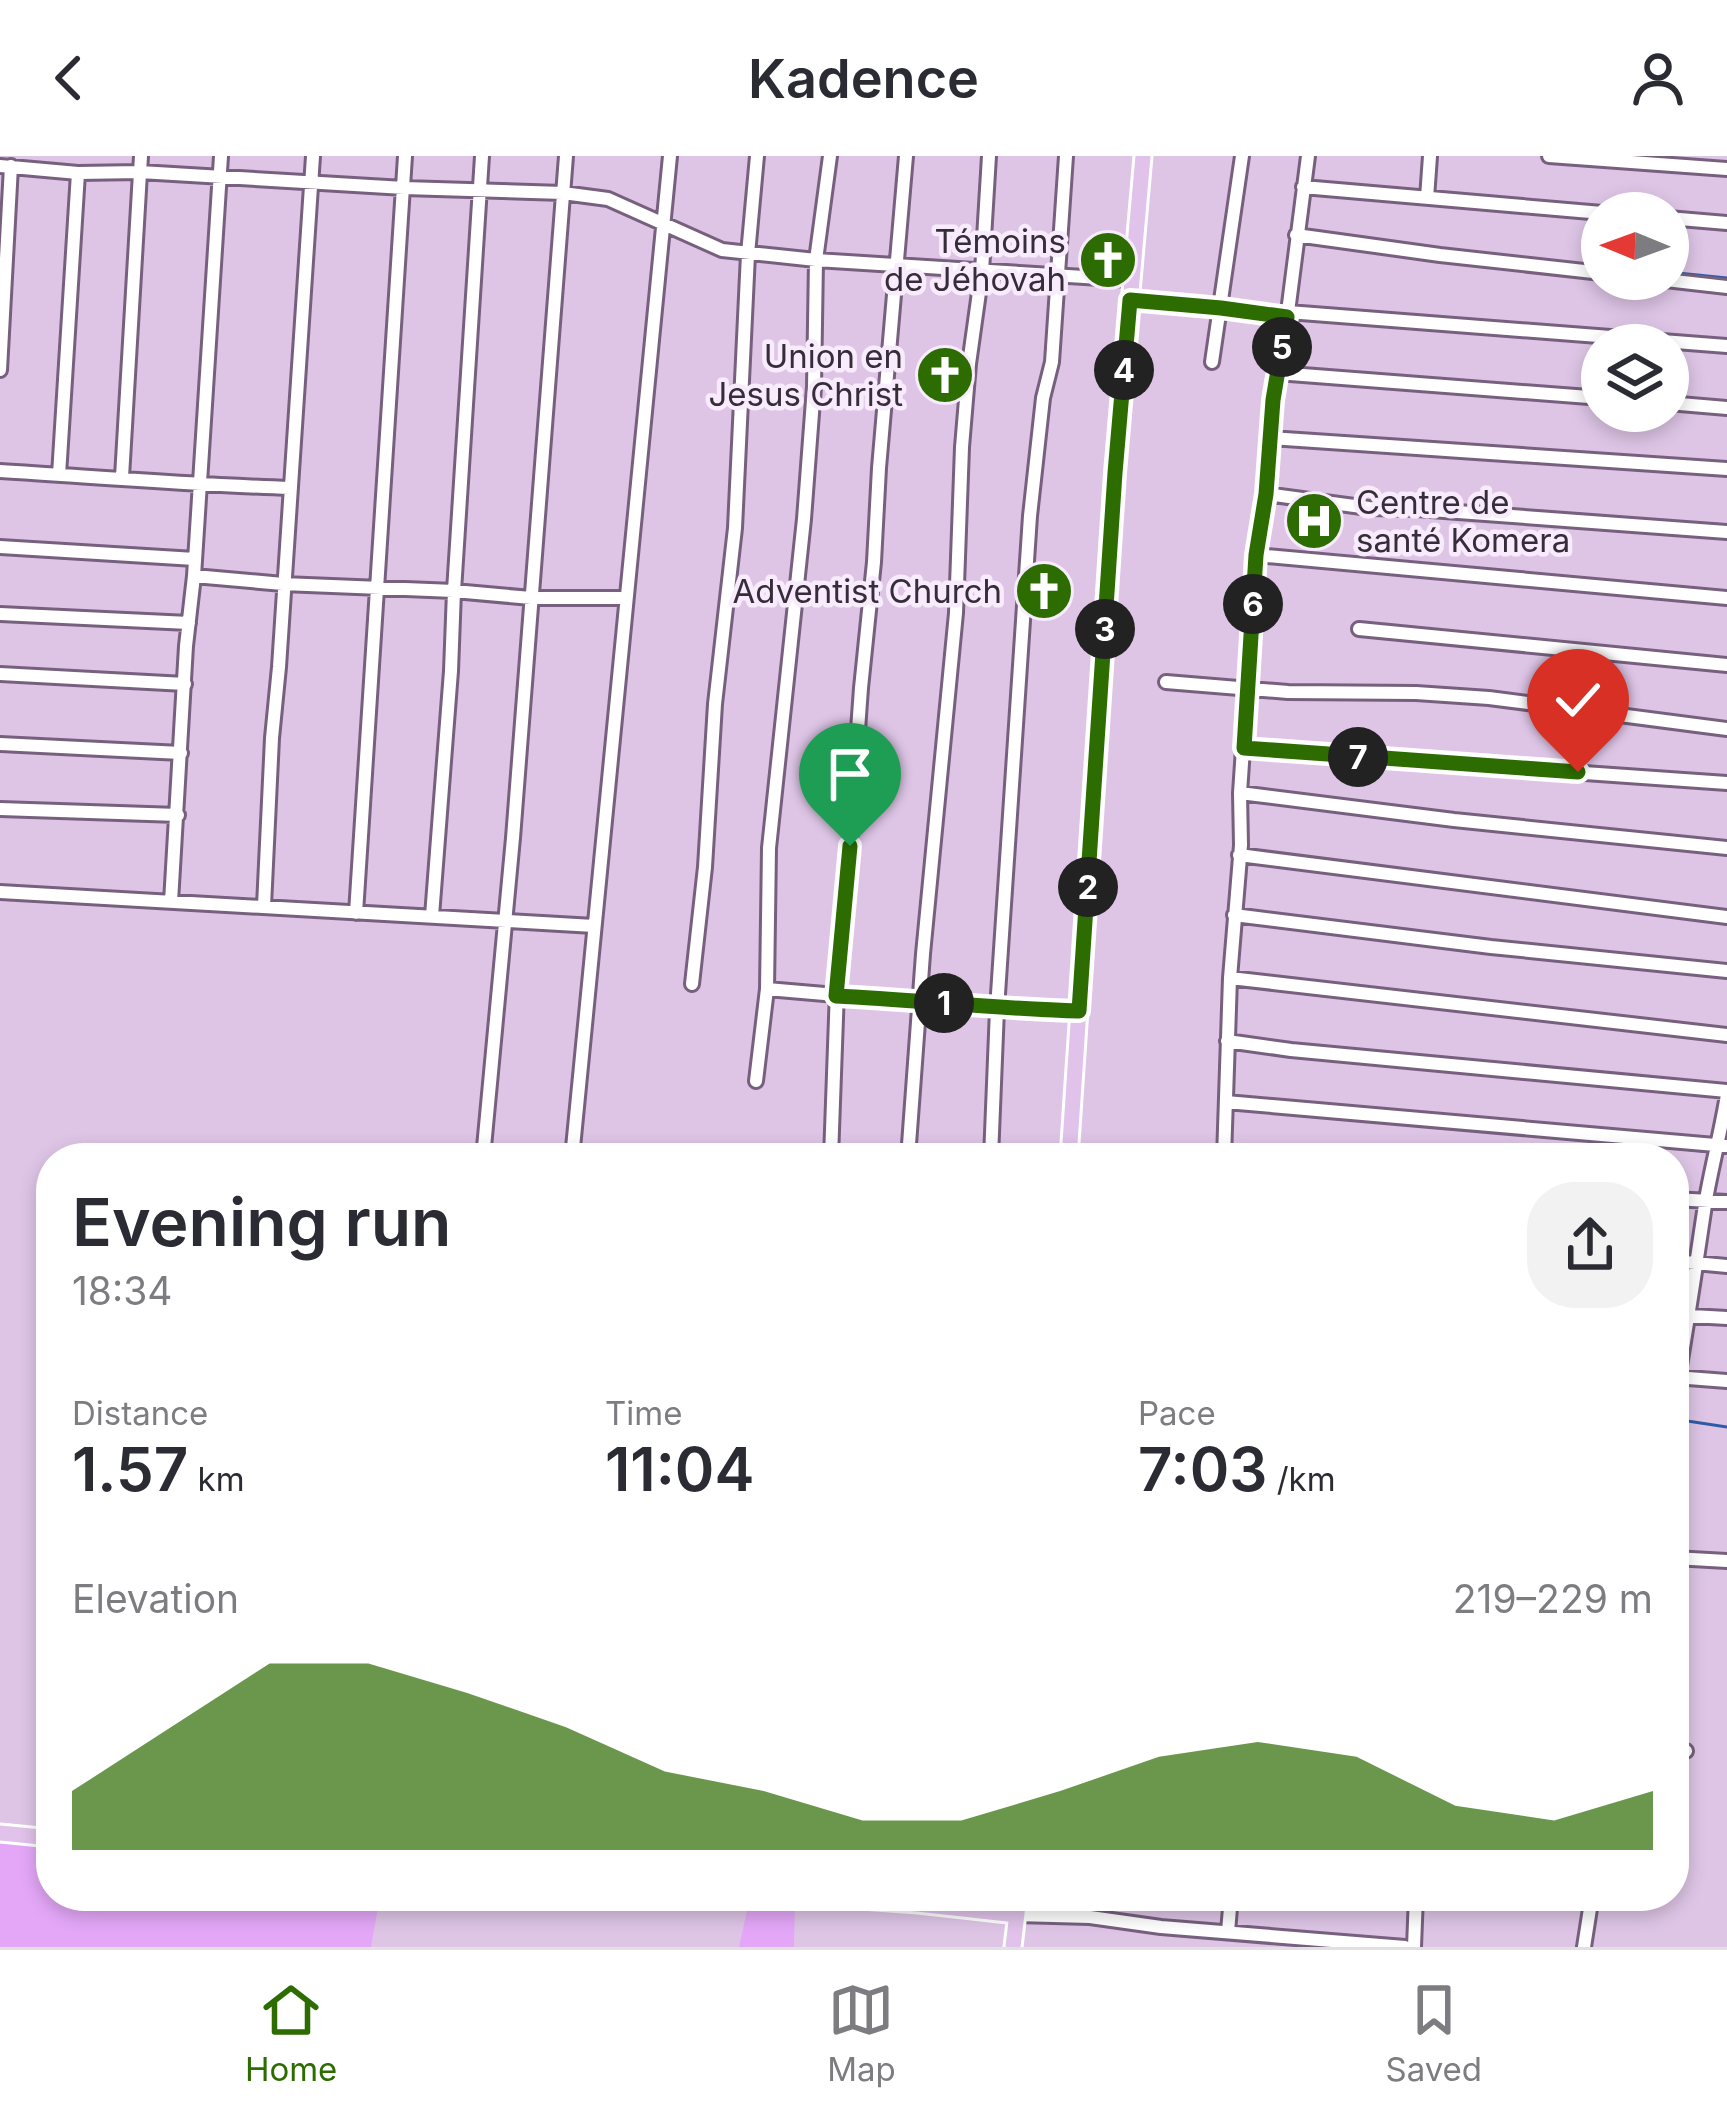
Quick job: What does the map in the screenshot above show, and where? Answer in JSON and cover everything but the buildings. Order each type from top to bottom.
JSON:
[{"type":"main road","points":[[1070,1143],[1115,473],[1143,156]]},
{"type":"main road","points":[[0,1833],[36,1837]]},
{"type":"main road","points":[[981,1911],[1017,1915]]},
{"type":"main road","points":[[1013,1947],[1017,1911]]},
{"type":"street","points":[[122,477],[141,156]]},
{"type":"street","points":[[171,902],[221,156]]},
{"type":"street","points":[[264,906],[313,156]]},
{"type":"street","points":[[356,913],[405,156]]},
{"type":"street","points":[[432,916],[482,156]]},
{"type":"street","points":[[483,1143],[566,156]]},
{"type":"street","points":[[573,1143],[670,156]]},
{"type":"street","points":[[692,984],[735,528],[757,156]]},
{"type":"street","points":[[756,1081],[767,989],[769,848],[814,386],[816,260],[830,156]]},
{"type":"street","points":[[831,1143],[836,996],[906,156]]},
{"type":"street","points":[[909,1143],[956,613],[964,426],[982,271],[989,156]]},
{"type":"street","points":[[992,1143],[1030,516],[1043,398],[1052,362],[1066,156]]},
{"type":"street","points":[[1212,362],[1242,156]]},
{"type":"street","points":[[1225,1143],[1256,555],[1308,156]]},
{"type":"street","points":[[1427,198],[1430,156]]},
{"type":"street","points":[[1550,156],[1727,169]]},
{"type":"street","points":[[0,370],[5,166],[563,193],[608,199],[722,250],[748,254],[1132,280]]},
{"type":"street","points":[[59,475],[78,173]]},
{"type":"street","points":[[1303,187],[1581,211]]},
{"type":"street","points":[[1689,220],[1727,223]]},
{"type":"street","points":[[1296,235],[1581,271]]},
{"type":"street","points":[[1689,283],[1727,287]]},
{"type":"street","points":[[1130,300],[1727,346]]},
{"type":"street","points":[[1277,373],[1581,396]]},
{"type":"street","points":[[1689,405],[1727,408]]},
{"type":"street","points":[[1270,438],[1727,469]]},
{"type":"street","points":[[0,471],[291,488]]},
{"type":"street","points":[[1266,494],[1369,508],[1727,532]]},
{"type":"street","points":[[0,547],[195,559]]},
{"type":"street","points":[[1256,555],[1727,598]]},
{"type":"street","points":[[194,576],[531,598],[626,598]]},
{"type":"street","points":[[0,614],[189,623]]},
{"type":"street","points":[[1359,629],[1727,665]]},
{"type":"street","points":[[0,674],[185,685]]},
{"type":"street","points":[[1166,682],[1249,690],[1489,698],[1727,729]]},
{"type":"street","points":[[0,743],[181,753]]},
{"type":"street","points":[[1244,748],[1727,783]]},
{"type":"street","points":[[1240,793],[1727,848]]},
{"type":"street","points":[[0,808],[178,815]]},
{"type":"street","points":[[1240,855],[1727,916]]},
{"type":"street","points":[[0,892],[594,926]]},
{"type":"street","points":[[1234,915],[1727,971]]},
{"type":"street","points":[[1230,977],[1727,1035]]},
{"type":"street","points":[[767,989],[997,1009],[1079,1011]]},
{"type":"street","points":[[1228,1041],[1727,1093],[1723,1145],[1706,1201],[1689,1320]]},
{"type":"street","points":[[1226,1102],[1723,1145]]},
{"type":"street","points":[[1689,1200],[1727,1202]]},
{"type":"street","points":[[1689,1262],[1727,1266]]},
{"type":"street","points":[[1690,1316],[1727,1318]]},
{"type":"street","points":[[1689,1378],[1727,1381]]},
{"type":"street","points":[[1689,1559],[1727,1561]]},
{"type":"street","points":[[1228,1932],[1230,1911]]},
{"type":"street","points":[[1017,1915],[1090,1917],[1409,1947],[1414,1911]]},
{"type":"street","points":[[1583,1947],[1589,1911]]},
{"type":"shaded area","points":[[0,1826],[36,1828],[36,1911],[377,1911],[371,1947],[0,1947]]},
{"type":"shaded area","points":[[747,1911],[795,1911],[794,1947],[739,1947]]},
{"type":"waterway","points":[[1689,274],[1727,278]]},
{"type":"waterway","points":[[1650,520],[1727,525]]},
{"type":"waterway","points":[[1231,1109],[1258,1111]]},
{"type":"waterway","points":[[1596,1140],[1625,1143]]},
{"type":"waterway","points":[[1689,1150],[1712,1152]]},
{"type":"waterway","points":[[1689,1421],[1727,1427]]},
{"type":"place","name":"Témoins de Jéhovah","points":[[1108,260]]},
{"type":"place","name":"Union en Jesus Christ","points":[[945,375]]},
{"type":"place","name":"Centre de santé Komera","points":[[1314,521]]},
{"type":"place","name":"Adventist Church","points":[[1044,591]]},
{"type":"route","points":[[850,846],[836,996],[1079,1011],[1130,300],[1287,317],[1256,555],[1244,748],[1578,772]]}]
